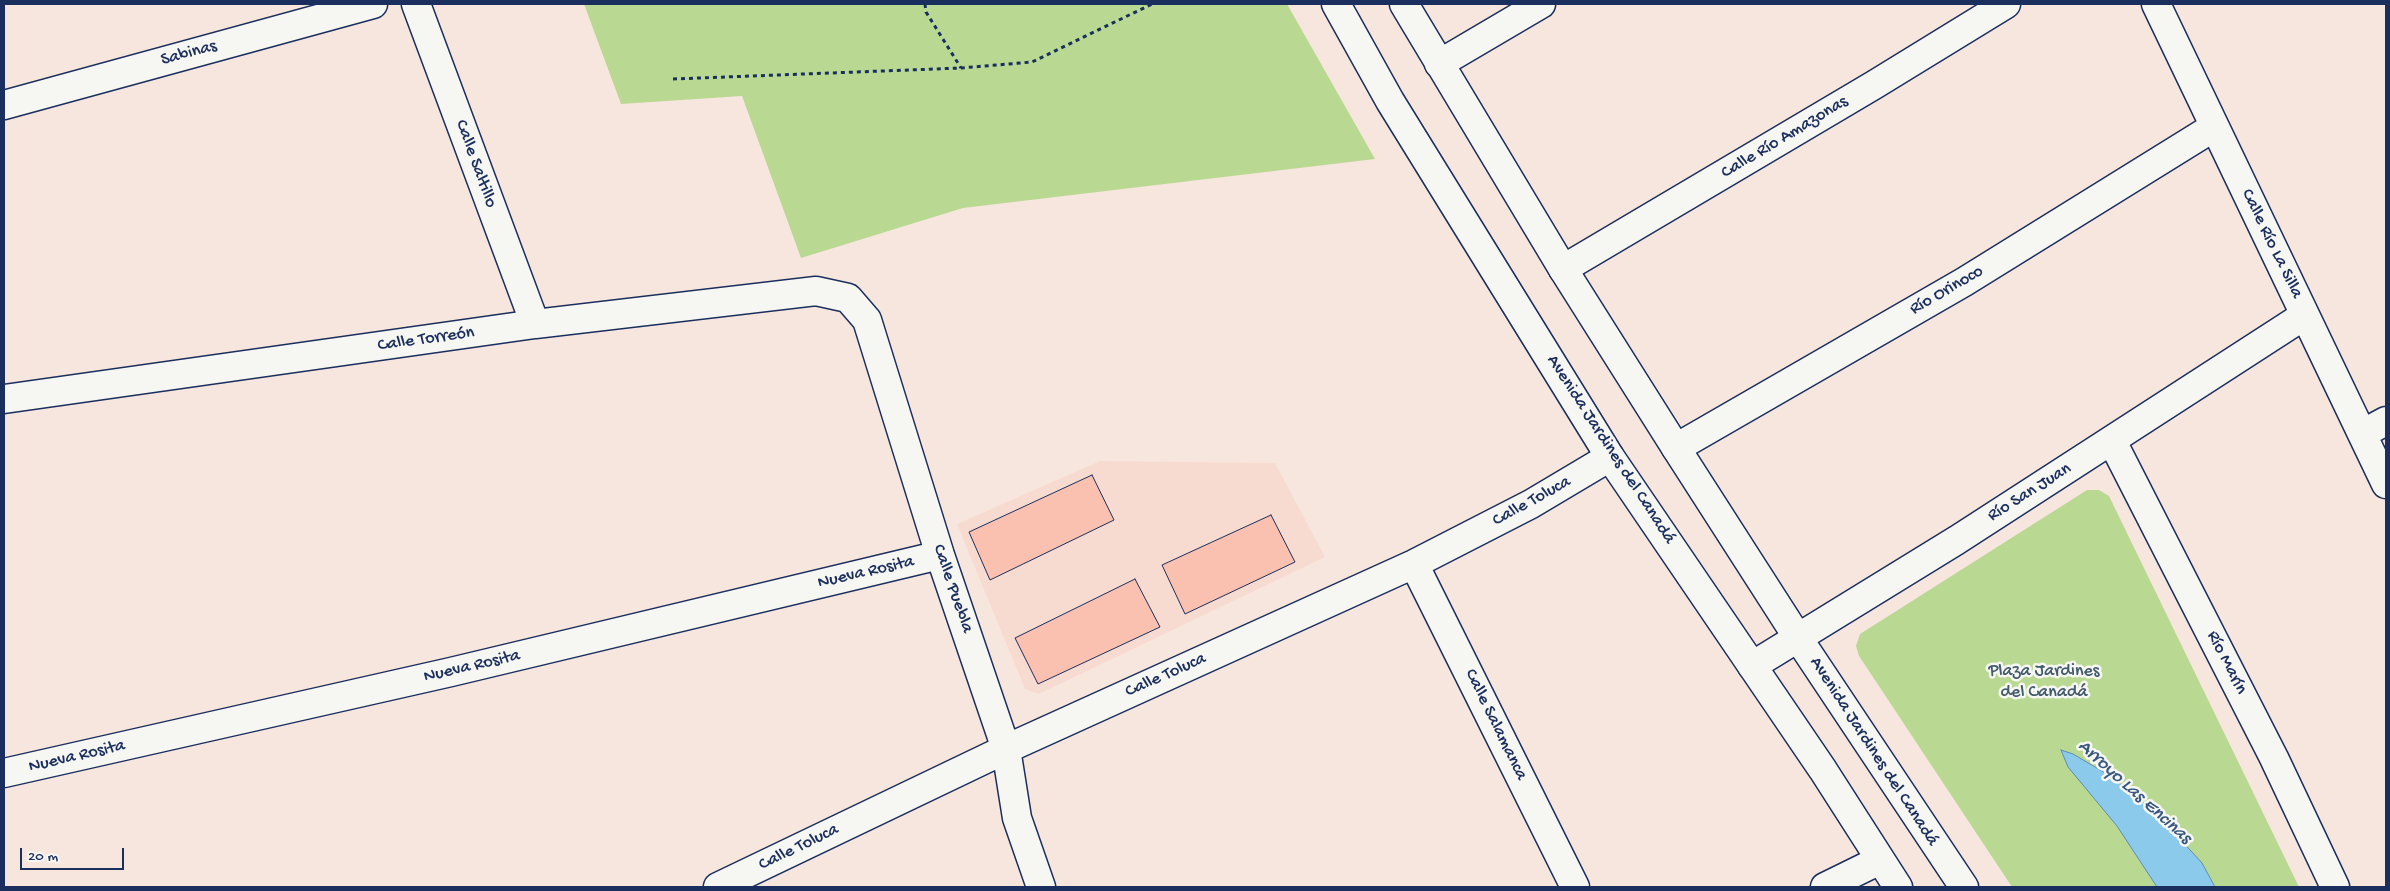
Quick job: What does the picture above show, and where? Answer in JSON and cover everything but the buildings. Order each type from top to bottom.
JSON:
[{"type":"street","name":"Sabinas","points":[[4,105],[373,4]]},
{"type":"street","name":"Calle Saltillo","points":[[416,4],[535,324]]},
{"type":"street","name":"Avenida Jardines del Canadá","points":[[1336,4],[1390,101],[1513,295],[1610,457],[1823,770],[1898,887]]},
{"type":"street","name":"Avenida Jardines del Canadá","points":[[1404,4],[1563,269],[1676,448],[1798,638],[1964,887]]},
{"type":"street","points":[[1439,64],[1541,4]]},
{"type":"street","name":"Calle Río Amazonas","points":[[1563,269],[1874,85],[2006,4]]},
{"type":"street","name":"Calle Río La Silla","points":[[2156,4],[2386,484]]},
{"type":"street","name":"Río Orinoco","points":[[1676,448],[1964,282],[2214,127]]},
{"type":"street","name":"Calle Torreón","points":[[4,399],[535,324],[816,290],[848,298]]},
{"type":"street","name":"Calle Puebla","points":[[848,298],[867,320],[940,555],[1006,749],[1017,818],[1041,887]]},
{"type":"street","name":"Río San Juan","points":[[1752,666],[2112,441],[2305,316]]},
{"type":"street","points":[[2362,434],[2386,421]]},
{"type":"street","name":"Río Marín","points":[[2112,441],[2274,758],[2335,887]]},
{"type":"street","name":"Calle Toluca","points":[[718,887],[1006,749],[1414,564],[1530,504],[1610,457]]},
{"type":"street","name":"Nueva Rosita","points":[[4,773],[451,672],[940,555]]},
{"type":"street","name":"Calle Salamanca","points":[[1414,564],[1575,887]]},
{"type":"street","points":[[1825,887],[1880,860]]},
{"type":"path","points":[[926,4],[926,12],[962,68]]},
{"type":"path","points":[[673,79],[962,68],[1032,62],[1152,4]]},
{"type":"shaded area","points":[[1100,461],[1275,463],[1325,557],[1039,694],[1025,689],[957,524]]},
{"type":"green space","points":[[584,4],[1287,4],[1375,159],[963,208],[801,258],[742,96],[621,104]]},
{"type":"green space","name":"Plaza Jardines del Canadá","points":[[2087,490],[2099,490],[2109,496],[2299,887],[2012,887],[1859,656],[1856,646],[1860,634]]},
{"type":"water","points":[[2061,750],[2073,754],[2112,777],[2144,803],[2202,863],[2215,887],[2157,887],[2117,826],[2068,767]]},
{"type":"water label","name":"Arroyo Las Encinas","points":[[2134,793]]}]
